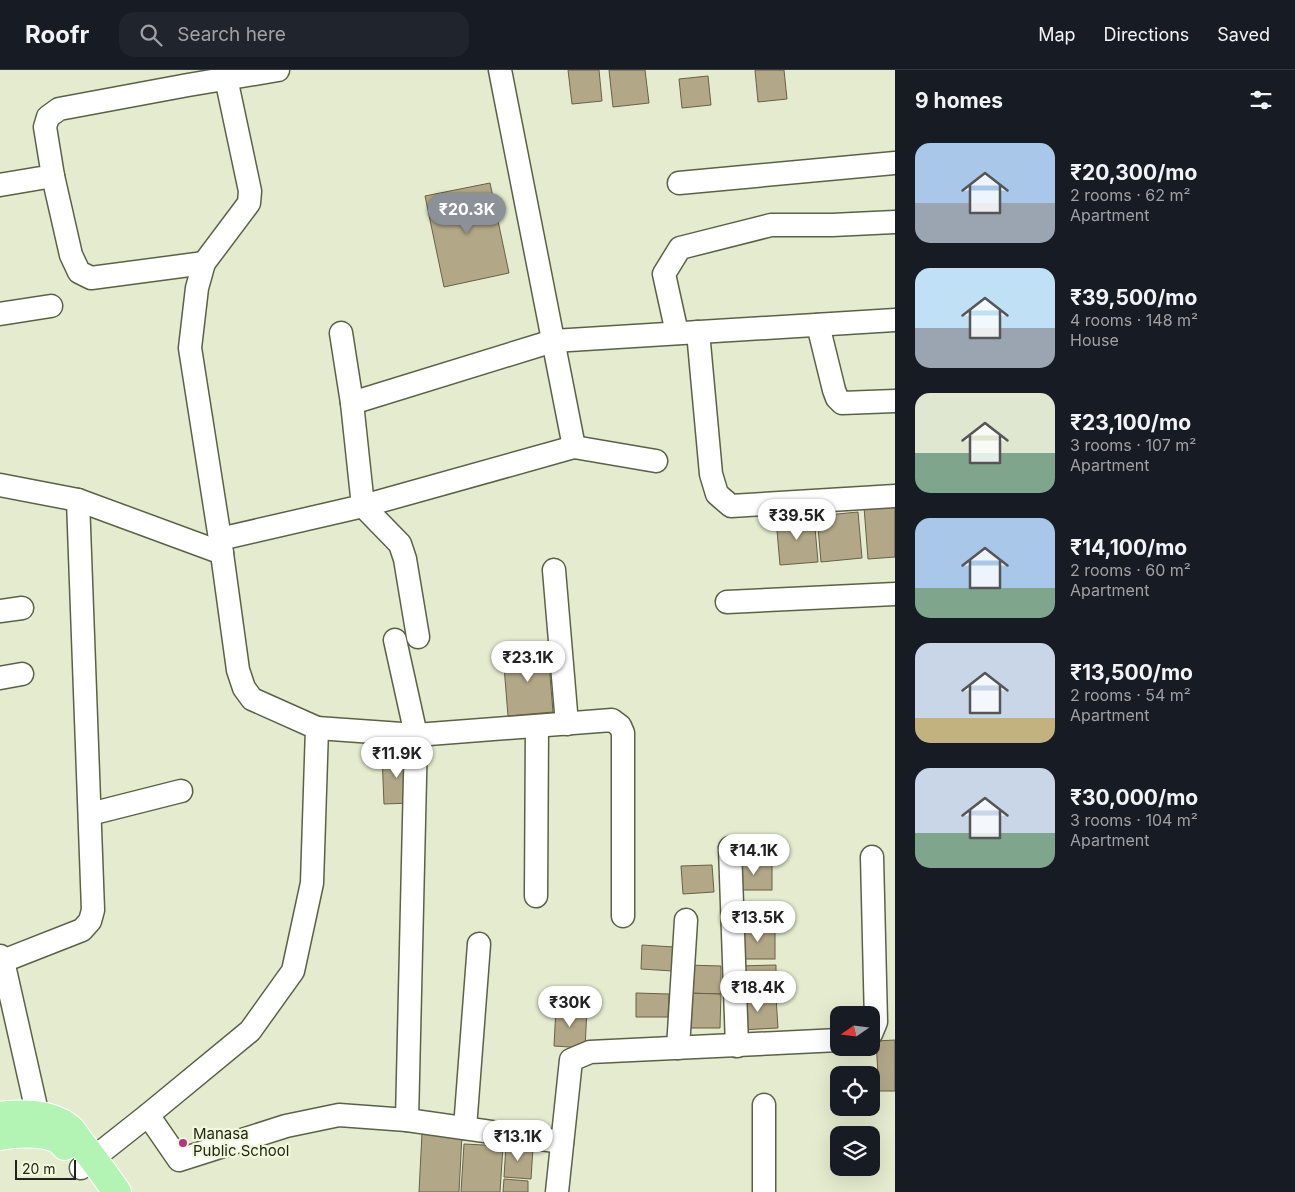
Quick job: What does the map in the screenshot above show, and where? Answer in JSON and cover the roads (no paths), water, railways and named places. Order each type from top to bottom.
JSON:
[{"type":"main road","points":[[0,1116],[16,1114],[39,1125]]},
{"type":"main road","points":[[0,1136],[18,1133],[39,1125],[58,1121],[69,1127],[87,1163],[98,1192]]},
{"type":"main road","points":[[87,1163],[117,1192]]},
{"type":"street","points":[[204,263],[91,278],[79,272],[71,255],[53,176],[45,127],[48,117],[59,109],[186,77],[226,78],[278,70]]},
{"type":"street","points":[[500,70],[574,447]]},
{"type":"street","points":[[226,78],[250,191],[248,204],[204,263],[197,288],[190,348],[238,670],[244,688],[252,699],[317,728],[416,734],[612,720],[620,726],[623,733],[623,916]]},
{"type":"street","points":[[679,183],[895,164]]},
{"type":"street","points":[[0,185],[53,176]]},
{"type":"street","points":[[895,222],[772,225],[680,248],[664,274],[687,333],[711,474],[717,494],[731,506],[895,496]]},
{"type":"street","points":[[0,314],[51,306]]},
{"type":"street","points":[[352,403],[553,341],[895,320]]},
{"type":"street","points":[[818,325],[834,390],[837,398],[842,403],[895,401]]},
{"type":"street","points":[[342,333],[363,506],[400,544],[405,559],[418,637]]},
{"type":"street","points":[[0,485],[78,500],[221,546],[574,447],[656,461]]},
{"type":"street","points":[[39,1125],[1,958],[82,930],[90,921],[93,910],[78,500]]},
{"type":"street","points":[[554,570],[567,724]]},
{"type":"street","points":[[727,602],[895,594]]},
{"type":"street","points":[[395,640],[416,734],[407,1120]]},
{"type":"street","points":[[536,896],[537,726]]},
{"type":"street","points":[[87,1163],[250,1030],[293,972],[312,883],[317,728]]},
{"type":"street","points":[[90,814],[181,791]]},
{"type":"street","points":[[730,848],[736,1046]]},
{"type":"street","points":[[872,858],[876,1006]]},
{"type":"street","points":[[678,1048],[686,920]]},
{"type":"street","points":[[465,1128],[479,944]]},
{"type":"street","points":[[557,1192],[571,1060],[590,1052],[830,1041]]},
{"type":"street","points":[[764,1105],[764,1192]]},
{"type":"street","points":[[148,1115],[179,1160],[286,1126],[339,1116],[407,1120],[562,1142]]},
{"type":"place","name":"Manasa Public School","points":[[183,1143]]}]
